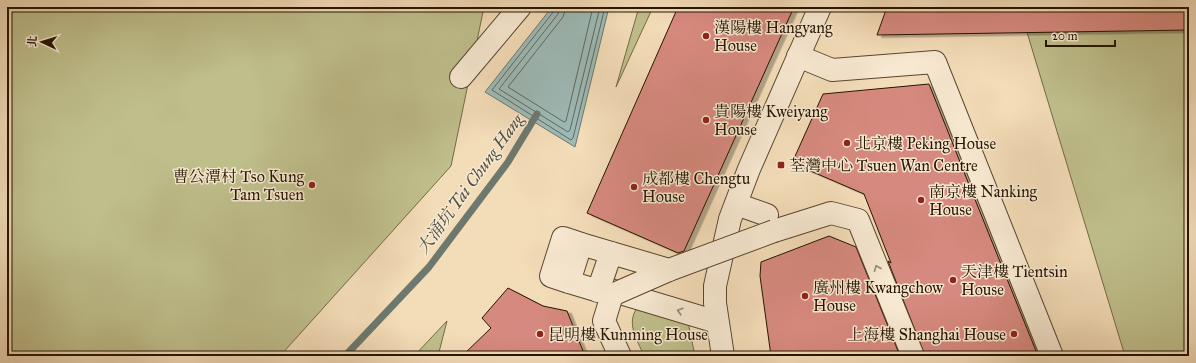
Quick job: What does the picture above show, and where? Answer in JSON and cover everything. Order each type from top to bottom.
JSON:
[{"type":"street","points":[[461,76],[520,7]]},
{"type":"street","points":[[722,356],[717,322],[715,292],[718,268],[730,219],[749,169],[820,7]]},
{"type":"street","points":[[798,56],[832,70],[935,62],[1052,356]]},
{"type":"street","points":[[736,204],[771,223]]},
{"type":"street","points":[[669,270],[563,238],[551,276],[590,289],[669,270],[771,223],[831,213],[858,220],[912,356]]},
{"type":"street","points":[[717,322],[572,278],[566,269],[572,247],[583,240],[683,271],[718,268]]},
{"type":"street","points":[[596,248],[590,289],[620,356]]},
{"type":"green space","points":[[7,7],[484,7],[451,166],[280,356],[7,356]]},
{"type":"green space","points":[[639,7],[653,7],[616,87]]},
{"type":"green space","points":[[1189,7],[1189,356],[1125,356],[1026,29]]},
{"type":"green space","points":[[637,308],[688,322],[695,356],[644,356],[634,332],[632,320]]},
{"type":"green space","points":[[447,321],[438,356],[414,356]]},
{"type":"water","points":[[552,7],[609,7],[575,147],[485,92]]},
{"type":"building","points":[[678,7],[794,7],[684,251],[678,253],[587,213]]},
{"type":"building","points":[[887,7],[1189,7],[1189,30],[877,35]]},
{"type":"building","points":[[929,84],[1038,356],[925,356],[864,194],[792,163],[823,94]]},
{"type":"building","points":[[829,236],[856,247],[900,356],[771,356],[760,276],[761,262]]},
{"type":"building","points":[[508,288],[543,306],[567,311],[585,356],[462,356],[491,328],[482,318]]},
{"type":"waterway","name":"大涌坑 Tai Chung Hang","points":[[345,356],[429,267],[508,162],[537,114]]},
{"type":"place","name":"漢陽樓 Hangyang House","points":[[706,36]]},
{"type":"place","name":"貴陽樓 Kweiyang House","points":[[706,120]]},
{"type":"place","name":"北京樓 Peking House","points":[[847,143]]},
{"type":"place","name":"荃灣中心 Tsuen Wan Centre","points":[[781,165]]},
{"type":"place","name":"曹公潭村 Tso Kung Tam Tsuen","points":[[312,185]]},
{"type":"place","name":"成都樓 Chengtu House","points":[[634,187]]},
{"type":"place","name":"南京樓 Nanking House","points":[[921,200]]},
{"type":"place","name":"天津樓 Tientsin House","points":[[953,280]]},
{"type":"place","name":"廣州樓 Kwangchow House","points":[[805,296]]},
{"type":"place","name":"昆明樓 Kunming House","points":[[540,334]]},
{"type":"place","name":"上海樓 Shanghai House","points":[[1014,334]]}]
